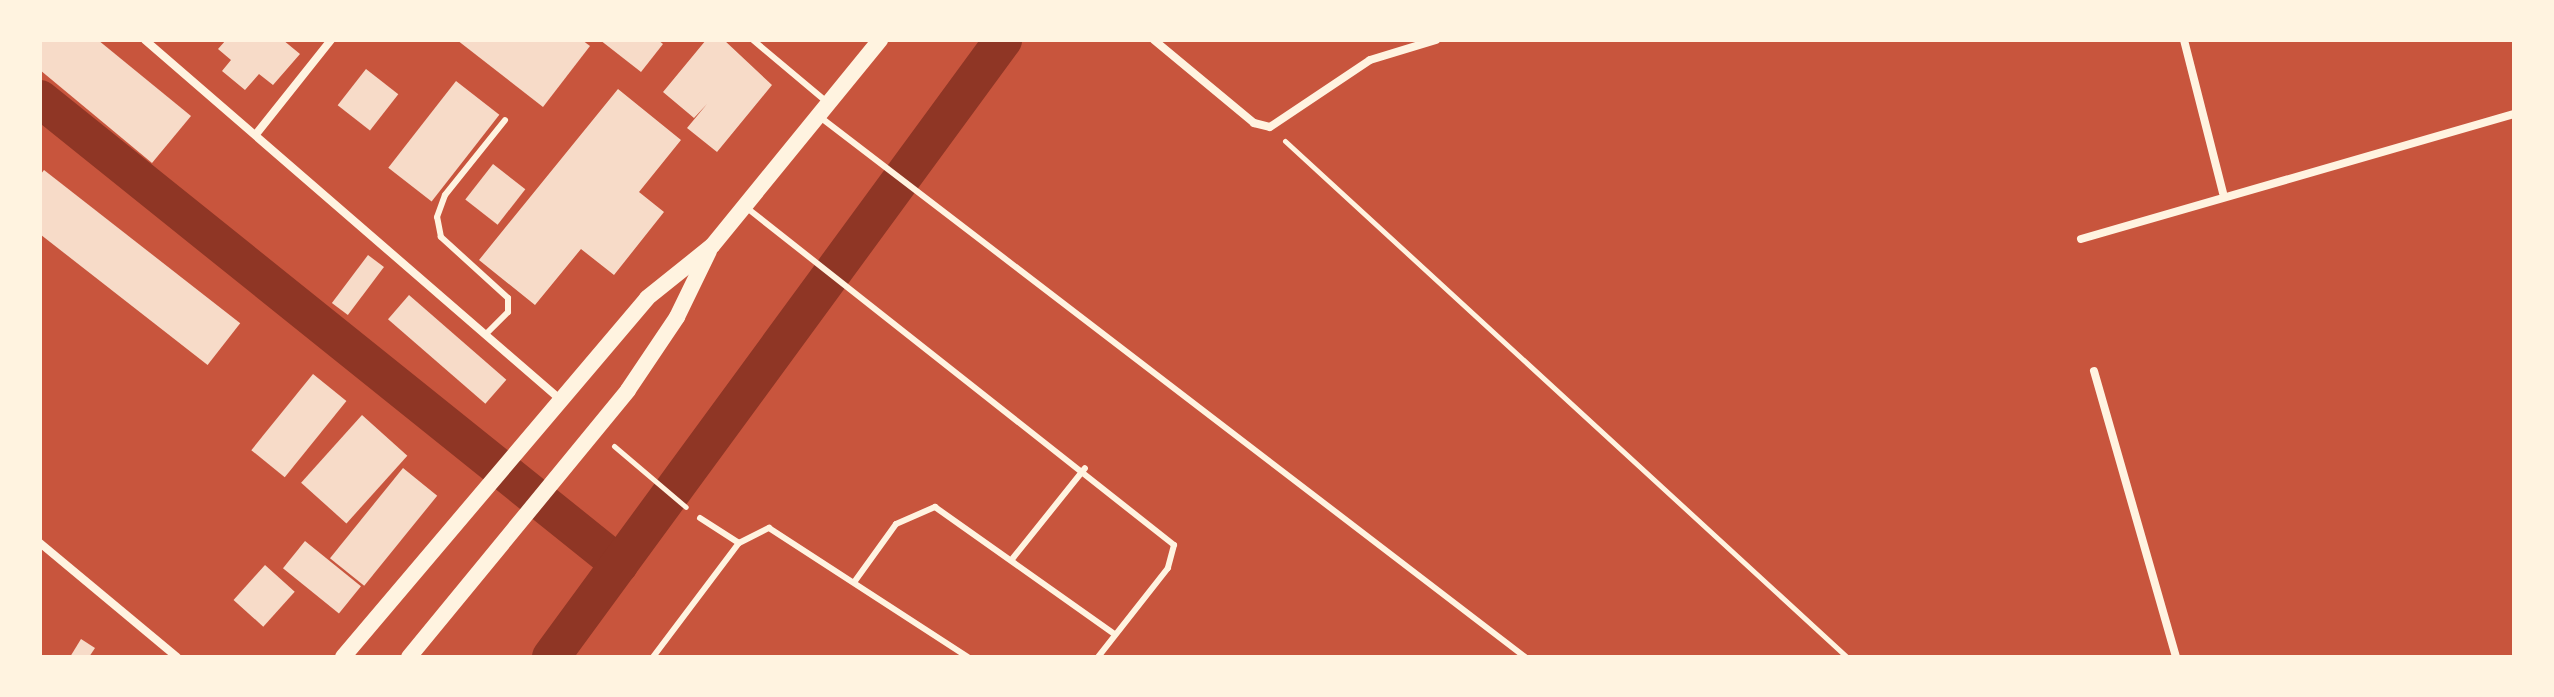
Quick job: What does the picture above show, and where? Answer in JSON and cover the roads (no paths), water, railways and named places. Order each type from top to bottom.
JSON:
[{"type":"main road","points":[[409,657],[595,430],[677,317],[712,246],[880,40]]},
{"type":"main road","points":[[343,657],[563,402],[647,298],[712,246]]},
{"type":"street","points":[[145,40],[257,133],[563,402]]},
{"type":"street","points":[[257,133],[331,40]]},
{"type":"street","points":[[1154,40],[1254,123],[1270,127],[1284,122],[1370,60],[1436,40]]},
{"type":"street","points":[[2184,40],[2223,193]]},
{"type":"street","points":[[2081,239],[2223,193],[2514,114]]},
{"type":"street","points":[[2094,371],[2176,657]]},
{"type":"street","points":[[40,543],[177,657]]},
{"type":"lane","points":[[753,40],[877,163],[1525,657]]},
{"type":"lane","points":[[486,334],[508,312],[508,298],[441,237],[437,217],[445,195],[505,120]]},
{"type":"lane","points":[[744,206],[811,254],[1085,468],[1174,545],[1168,568],[1113,633],[1098,657]]},
{"type":"lane","points":[[1013,558],[1085,468]]},
{"type":"lane","points":[[855,581],[896,524],[935,507],[1013,558],[1113,633]]},
{"type":"lane","points":[[700,518],[739,543]]},
{"type":"lane","points":[[653,657],[739,543],[769,528],[968,657]]},
{"type":"waterway","points":[[551,657],[1003,40]]},
{"type":"waterway","points":[[40,99],[619,564]]}]
